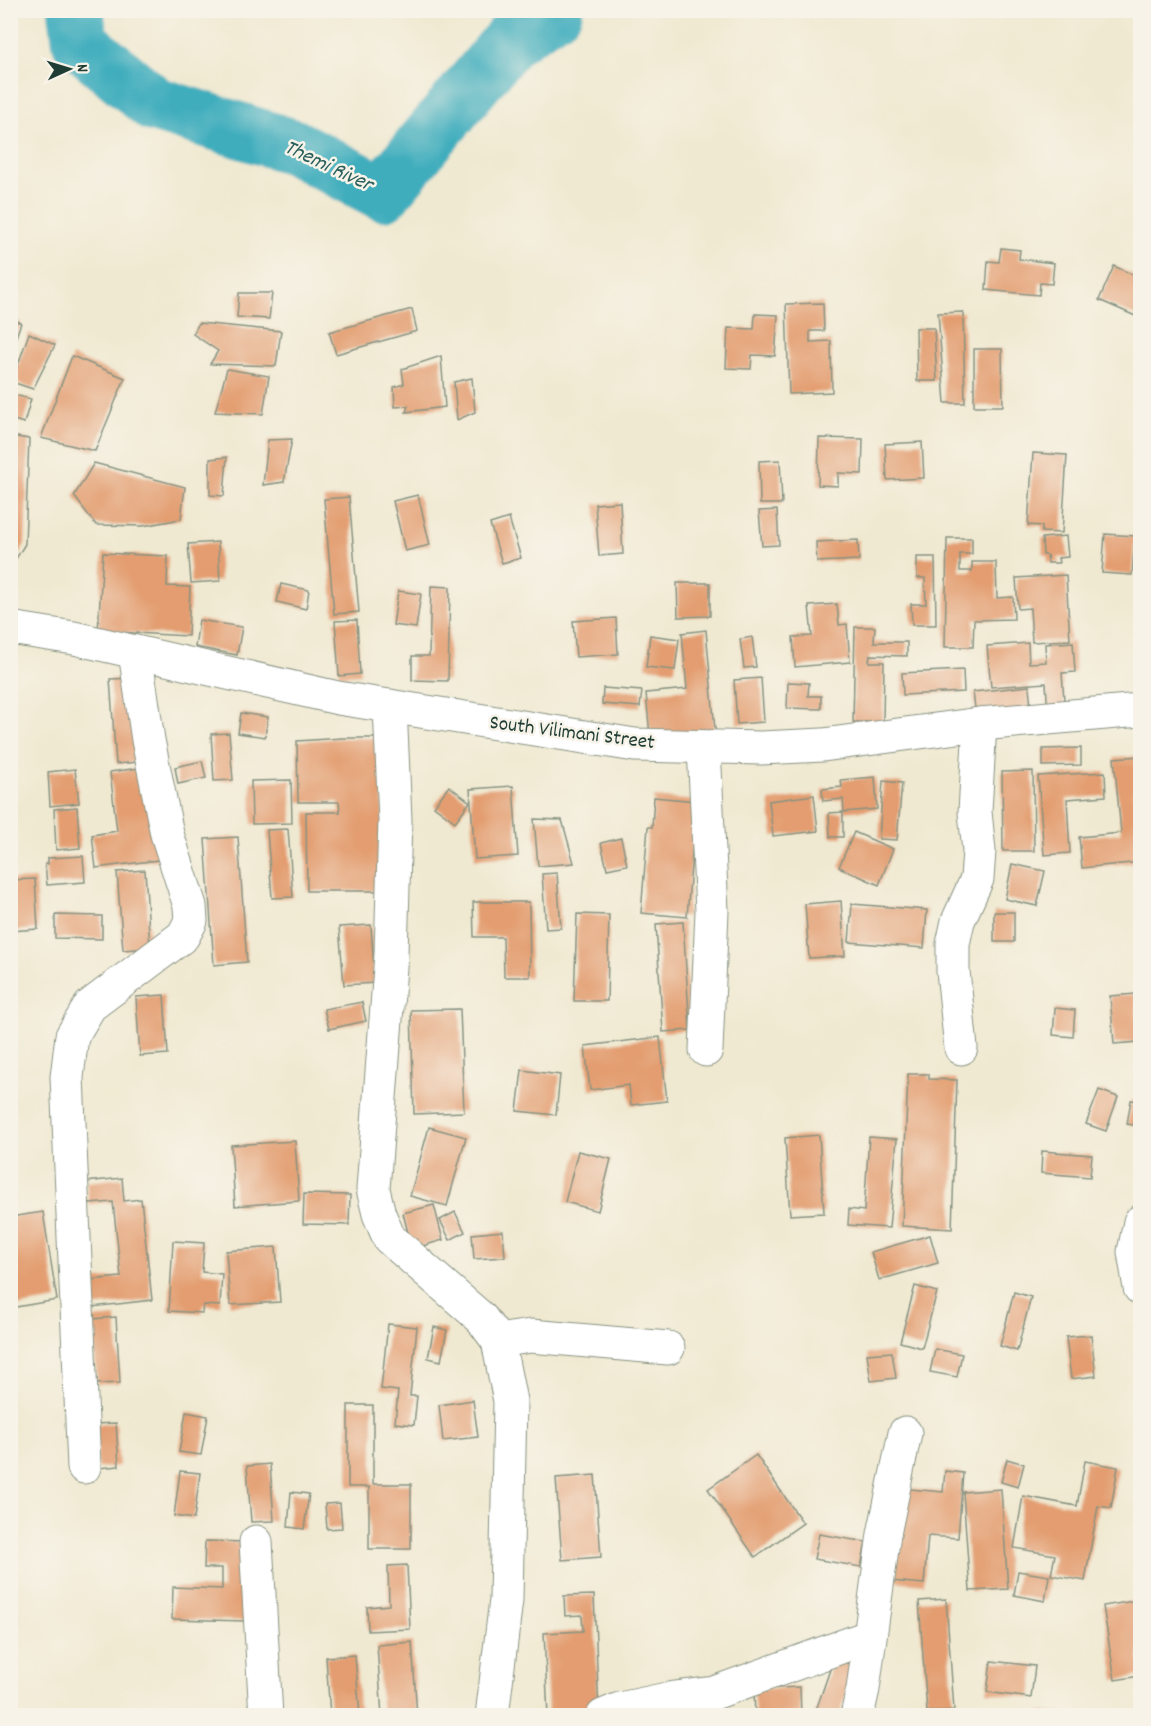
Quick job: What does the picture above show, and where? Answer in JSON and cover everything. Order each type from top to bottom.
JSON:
[{"type":"street","name":"South Vilimani Street","points":[[10,628],[74,638],[338,698],[635,745],[704,748],[823,745],[980,724],[1140,710]]},
{"type":"street","points":[[84,1467],[67,1077],[72,1036],[90,1006],[183,936],[191,921],[190,906],[167,834],[148,740],[135,652]]},
{"type":"street","points":[[390,706],[395,843],[391,954],[374,1188],[379,1214],[389,1238],[481,1318],[498,1341],[510,1401],[506,1600],[492,1716]]},
{"type":"street","points":[[961,1047],[953,970],[953,944],[958,921],[977,879],[979,851],[975,812],[980,724]]},
{"type":"street","points":[[704,748],[712,911],[706,1050]]},
{"type":"street","points":[[1140,1222],[1134,1252],[1140,1288]]},
{"type":"street","points":[[498,1341],[531,1336],[668,1348]]},
{"type":"street","points":[[857,1716],[863,1689],[868,1637],[884,1534],[905,1433]]},
{"type":"street","points":[[256,1542],[266,1716]]},
{"type":"street","points":[[603,1716],[620,1709],[667,1699],[714,1693],[868,1637]]},
{"type":"building","points":[[1001,248],[1020,250],[1019,259],[1054,263],[1052,284],[1040,283],[1039,295],[986,290],[988,261],[999,262]]},
{"type":"building","points":[[1114,266],[1140,278],[1140,318],[1099,300]]},
{"type":"building","points":[[239,293],[272,293],[269,319],[237,317]]},
{"type":"building","points":[[823,303],[824,331],[810,331],[810,342],[831,341],[832,392],[789,394],[786,304]]},
{"type":"building","points":[[412,309],[417,331],[336,354],[329,332]]},
{"type":"building","points":[[963,312],[965,403],[945,403],[938,313]]},
{"type":"building","points":[[755,314],[778,315],[775,356],[752,355],[751,369],[726,368],[728,328],[754,329]]},
{"type":"building","points":[[10,318],[21,323],[11,351],[10,351]]},
{"type":"building","points":[[199,323],[281,331],[276,366],[210,364],[218,351],[193,334]]},
{"type":"building","points":[[916,328],[934,328],[937,381],[917,381]]},
{"type":"building","points":[[29,333],[55,345],[33,389],[12,382]]},
{"type":"building","points":[[974,349],[1002,349],[1003,406],[974,406]]},
{"type":"building","points":[[72,356],[125,378],[95,451],[41,438]]},
{"type":"building","points":[[441,356],[445,407],[406,412],[408,406],[395,407],[394,387],[404,384],[402,369]]},
{"type":"building","points":[[227,369],[269,376],[263,414],[215,412]]},
{"type":"building","points":[[472,378],[475,412],[457,420],[454,382]]},
{"type":"building","points":[[10,394],[31,399],[24,423],[10,419]]},
{"type":"building","points":[[10,436],[29,439],[25,544],[14,562],[10,549]]},
{"type":"building","points":[[819,438],[863,439],[862,474],[838,473],[838,486],[818,485]]},
{"type":"building","points":[[292,439],[284,482],[263,485],[268,440]]},
{"type":"building","points":[[922,442],[924,478],[887,480],[885,444]]},
{"type":"building","points":[[1033,453],[1067,455],[1062,533],[1042,532],[1042,526],[1028,525]]},
{"type":"building","points":[[227,457],[224,496],[210,495],[210,459]]},
{"type":"building","points":[[780,460],[782,504],[760,504],[759,461]]},
{"type":"building","points":[[94,463],[185,487],[181,519],[143,526],[96,525],[74,496]]},
{"type":"building","points":[[418,495],[430,545],[405,551],[393,501]]},
{"type":"building","points":[[349,497],[359,612],[334,614],[324,499]]},
{"type":"building","points":[[620,502],[623,554],[599,556],[595,504]]},
{"type":"building","points":[[777,510],[779,545],[762,546],[759,511]]},
{"type":"building","points":[[509,518],[521,558],[502,563],[490,524]]},
{"type":"building","points":[[1105,534],[1135,536],[1132,575],[1102,573]]},
{"type":"building","points":[[1066,536],[1068,557],[1058,558],[1059,563],[1048,563],[1047,555],[1043,555],[1042,538]]},
{"type":"building","points":[[947,538],[972,538],[972,554],[960,554],[960,571],[972,571],[972,562],[996,562],[997,598],[1013,597],[1014,619],[974,620],[973,647],[945,647]]},
{"type":"building","points":[[858,540],[859,560],[817,562],[816,542]]},
{"type":"building","points":[[218,542],[220,581],[191,583],[188,544]]},
{"type":"building","points":[[103,553],[168,556],[167,586],[190,587],[188,636],[98,631]]},
{"type":"building","points":[[917,557],[935,557],[936,625],[912,625],[911,604],[926,604],[925,578],[917,578]]},
{"type":"building","points":[[1066,575],[1070,640],[1032,642],[1030,608],[1018,609],[1016,578]]},
{"type":"building","points":[[677,583],[710,583],[710,616],[678,617]]},
{"type":"building","points":[[281,584],[309,590],[306,609],[277,602]]},
{"type":"building","points":[[431,586],[450,587],[448,681],[412,680],[412,656],[429,656]]},
{"type":"building","points":[[398,591],[421,594],[416,628],[393,625]]},
{"type":"building","points":[[837,604],[839,625],[847,624],[850,662],[795,667],[793,637],[812,636],[809,606]]},
{"type":"building","points":[[616,618],[618,654],[576,657],[573,621]]},
{"type":"building","points":[[199,620],[242,627],[237,655],[195,647]]},
{"type":"building","points":[[357,620],[360,674],[339,676],[335,621]]},
{"type":"building","points":[[855,627],[875,627],[874,642],[907,642],[907,656],[870,655],[869,662],[884,662],[883,722],[853,722]]},
{"type":"building","points":[[706,630],[715,730],[650,736],[646,693],[687,689],[682,633]]},
{"type":"building","points":[[650,635],[679,639],[675,670],[646,667]]},
{"type":"building","points":[[752,637],[756,667],[744,668],[740,639]]},
{"type":"building","points":[[1073,642],[1075,672],[1062,673],[1065,713],[1048,714],[1046,683],[991,687],[987,646],[1028,643],[1029,663],[1046,662],[1045,644]]},
{"type":"building","points":[[963,670],[964,692],[903,695],[902,673]]},
{"type":"building","points":[[133,678],[139,762],[116,764],[110,679]]},
{"type":"building","points":[[761,678],[764,722],[737,724],[734,680]]},
{"type":"building","points":[[788,682],[809,683],[808,696],[821,696],[821,709],[787,708]]},
{"type":"building","points":[[1029,686],[1031,709],[976,716],[973,692]]},
{"type":"building","points":[[603,688],[642,691],[640,707],[602,704]]},
{"type":"building","points":[[241,713],[268,717],[265,737],[238,733]]},
{"type":"building","points":[[229,733],[233,780],[214,781],[211,734]]},
{"type":"building","points":[[382,738],[384,891],[307,891],[306,812],[340,812],[339,802],[298,802],[297,741]]},
{"type":"building","points":[[1081,748],[1081,765],[1043,766],[1043,749]]},
{"type":"building","points":[[1140,756],[1140,862],[1082,868],[1079,837],[1121,833],[1114,758]]},
{"type":"building","points":[[202,761],[206,778],[178,784],[175,767]]},
{"type":"building","points":[[147,767],[158,860],[96,868],[92,835],[117,831],[110,772]]},
{"type":"building","points":[[75,769],[79,803],[50,806],[48,772]]},
{"type":"building","points":[[1033,771],[1034,851],[1003,851],[1002,772]]},
{"type":"building","points":[[1105,772],[1106,796],[1067,799],[1070,853],[1044,855],[1038,776]]},
{"type":"building","points":[[875,777],[877,809],[844,812],[843,799],[823,801],[822,789],[842,787],[841,780]]},
{"type":"building","points":[[291,780],[292,823],[252,824],[251,781]]},
{"type":"building","points":[[883,781],[902,783],[897,840],[879,839]]},
{"type":"building","points":[[449,786],[470,802],[455,822],[434,806]]},
{"type":"building","points":[[513,786],[518,856],[475,859],[470,789]]},
{"type":"building","points":[[814,795],[818,831],[773,836],[769,801]]},
{"type":"building","points":[[654,797],[696,801],[687,917],[641,913],[648,827],[652,827]]},
{"type":"building","points":[[77,807],[80,848],[56,850],[54,809]]},
{"type":"building","points":[[843,812],[843,837],[830,837],[829,813]]},
{"type":"building","points":[[534,819],[562,820],[574,863],[538,866]]},
{"type":"building","points":[[288,829],[293,897],[272,898],[267,830]]},
{"type":"building","points":[[854,832],[893,849],[879,885],[839,867]]},
{"type":"building","points":[[238,837],[247,962],[214,965],[205,839]]},
{"type":"building","points":[[621,838],[627,865],[607,869],[601,843]]},
{"type":"building","points":[[83,856],[85,882],[47,885],[45,864],[48,864],[48,858]]},
{"type":"building","points":[[1012,864],[1045,871],[1037,906],[1005,899]]},
{"type":"building","points":[[145,870],[150,948],[123,950],[117,872]]},
{"type":"building","points":[[557,873],[561,928],[546,929],[542,874]]},
{"type":"building","points":[[35,879],[38,929],[10,931],[10,880]]},
{"type":"building","points":[[841,901],[845,956],[809,958],[805,904]]},
{"type":"building","points":[[473,902],[529,902],[530,977],[504,977],[503,937],[474,937]]},
{"type":"building","points":[[852,904],[927,910],[924,948],[849,942]]},
{"type":"building","points":[[994,912],[1014,912],[1014,942],[994,942]]},
{"type":"building","points":[[577,914],[609,915],[607,1001],[574,1001]]},
{"type":"building","points":[[55,915],[102,916],[102,939],[55,938]]},
{"type":"building","points":[[683,922],[690,1030],[663,1032],[656,924]]},
{"type":"building","points":[[371,925],[375,983],[344,985],[339,927]]},
{"type":"building","points":[[1136,994],[1139,1042],[1114,1044],[1110,996]]},
{"type":"building","points":[[164,995],[168,1054],[140,1056],[136,997]]},
{"type":"building","points":[[362,1002],[366,1021],[329,1029],[324,1009]]},
{"type":"building","points":[[1055,1008],[1075,1010],[1073,1037],[1053,1035]]},
{"type":"building","points":[[460,1009],[464,1112],[414,1114],[411,1010]]},
{"type":"building","points":[[660,1037],[667,1101],[631,1105],[629,1085],[590,1090],[585,1046]]},
{"type":"building","points":[[522,1070],[560,1075],[556,1115],[517,1111]]},
{"type":"building","points":[[908,1074],[929,1074],[929,1079],[957,1080],[952,1229],[902,1226]]},
{"type":"building","points":[[1099,1090],[1118,1097],[1106,1131],[1086,1124]]},
{"type":"building","points":[[1131,1100],[1140,1101],[1140,1126],[1127,1124]]},
{"type":"building","points":[[429,1127],[466,1137],[447,1206],[410,1196]]},
{"type":"building","points":[[819,1135],[824,1213],[790,1215],[785,1138]]},
{"type":"building","points":[[869,1137],[897,1139],[889,1228],[848,1225],[849,1209],[864,1211]]},
{"type":"building","points":[[295,1141],[299,1201],[235,1206],[231,1145]]},
{"type":"building","points":[[578,1151],[611,1159],[598,1211],[565,1202]]},
{"type":"building","points":[[1042,1151],[1092,1155],[1090,1177],[1041,1173]]},
{"type":"building","points":[[122,1178],[124,1201],[141,1199],[152,1300],[92,1307],[89,1280],[121,1277],[113,1202],[89,1204],[86,1182]]},
{"type":"building","points":[[304,1194],[350,1195],[349,1225],[303,1224]]},
{"type":"building","points":[[434,1205],[443,1240],[412,1249],[403,1213]]},
{"type":"building","points":[[43,1212],[57,1300],[10,1308],[10,1217]]},
{"type":"building","points":[[455,1212],[465,1232],[450,1240],[440,1220]]},
{"type":"building","points":[[503,1231],[505,1257],[474,1259],[472,1234]]},
{"type":"building","points":[[930,1235],[938,1263],[879,1280],[871,1252]]},
{"type":"building","points":[[173,1241],[204,1243],[202,1272],[222,1274],[220,1306],[203,1305],[202,1313],[169,1311]]},
{"type":"building","points":[[276,1247],[280,1302],[230,1305],[226,1251]]},
{"type":"building","points":[[915,1286],[937,1292],[922,1348],[900,1342]]},
{"type":"building","points":[[1014,1292],[1031,1297],[1017,1351],[1000,1346]]},
{"type":"building","points":[[116,1317],[120,1383],[97,1384],[92,1319]]},
{"type":"building","points":[[388,1324],[417,1327],[410,1396],[417,1396],[414,1425],[395,1423],[398,1391],[381,1389]]},
{"type":"building","points":[[434,1327],[447,1330],[441,1361],[428,1358]]},
{"type":"building","points":[[1091,1335],[1096,1376],[1071,1379],[1066,1337]]},
{"type":"building","points":[[935,1349],[962,1354],[957,1377],[930,1372]]},
{"type":"building","points":[[892,1352],[896,1378],[871,1381],[867,1354]]},
{"type":"building","points":[[473,1400],[478,1437],[443,1441],[439,1405]]},
{"type":"building","points":[[348,1405],[373,1405],[373,1484],[411,1484],[411,1549],[369,1549],[369,1487],[348,1487]]},
{"type":"building","points":[[186,1412],[208,1416],[201,1455],[179,1452]]},
{"type":"building","points":[[116,1423],[119,1466],[98,1468],[95,1424]]},
{"type":"building","points":[[756,1455],[803,1523],[755,1557],[708,1489]]},
{"type":"building","points":[[1007,1459],[1024,1464],[1018,1487],[1001,1482]]},
{"type":"building","points":[[1085,1461],[1118,1467],[1111,1508],[1098,1506],[1085,1581],[1051,1575],[1055,1555],[1014,1548],[1023,1496],[1077,1506]]},
{"type":"building","points":[[270,1464],[274,1521],[251,1522],[247,1466]]},
{"type":"building","points":[[180,1471],[200,1473],[194,1519],[174,1516]]},
{"type":"building","points":[[945,1471],[963,1473],[958,1538],[928,1536],[924,1584],[891,1581],[899,1488],[943,1492]]},
{"type":"building","points":[[595,1475],[601,1557],[562,1560],[556,1478]]},
{"type":"building","points":[[1001,1489],[1008,1589],[970,1591],[963,1492]]},
{"type":"building","points":[[291,1492],[309,1494],[304,1529],[288,1527]]},
{"type":"building","points":[[340,1503],[342,1528],[327,1529],[325,1504]]},
{"type":"building","points":[[819,1534],[866,1542],[861,1567],[814,1559]]},
{"type":"building","points":[[205,1541],[248,1542],[245,1621],[172,1619],[173,1587],[222,1589],[222,1568],[204,1568]]},
{"type":"building","points":[[407,1565],[410,1629],[368,1631],[367,1607],[389,1605],[388,1566]]},
{"type":"building","points":[[1018,1571],[1049,1576],[1045,1601],[1014,1595]]},
{"type":"building","points":[[594,1595],[599,1714],[548,1716],[544,1633],[583,1631],[582,1615],[565,1616],[564,1596]]},
{"type":"building","points":[[946,1599],[954,1710],[927,1712],[919,1601]]},
{"type":"building","points":[[1140,1600],[1140,1676],[1115,1680],[1103,1606]]},
{"type":"building","points":[[412,1642],[417,1716],[382,1716],[377,1645]]},
{"type":"building","points":[[355,1655],[360,1716],[330,1716],[326,1657]]},
{"type":"building","points":[[834,1658],[857,1667],[839,1716],[814,1716]]},
{"type":"building","points":[[991,1661],[1035,1666],[1031,1698],[987,1692]]},
{"type":"building","points":[[800,1687],[801,1714],[755,1716],[754,1689]]},
{"type":"building","points":[[1038,1712],[1079,1714],[1078,1716],[1038,1716]]},
{"type":"waterway","name":"Themi River","points":[[76,10],[80,42],[154,104],[294,147],[383,193],[511,39],[555,10]]}]
